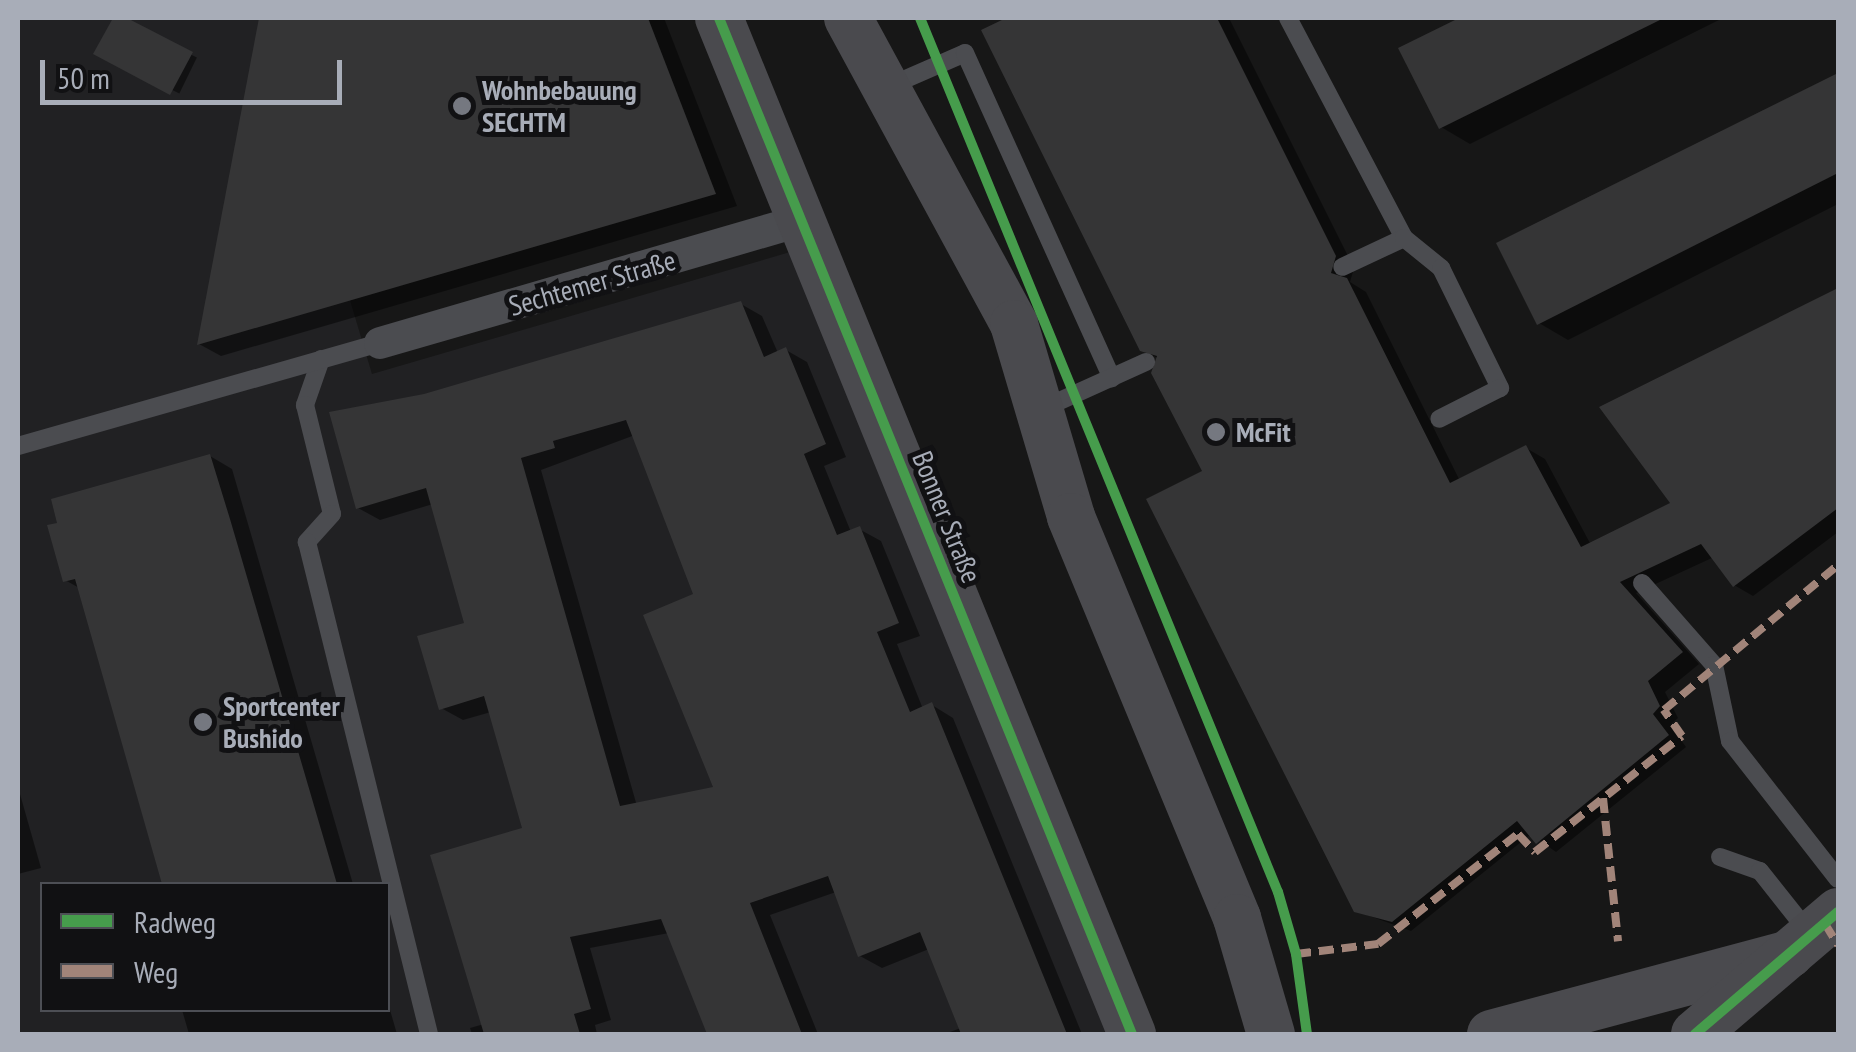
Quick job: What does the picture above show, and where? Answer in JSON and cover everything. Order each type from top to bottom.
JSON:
[{"type":"main road","name":"Bonner Straße","points":[[719,18],[1132,1034]]},
{"type":"main road","points":[[848,18],[978,250],[1044,408],[1071,518],[1237,918],[1272,1034]]},
{"type":"main road","points":[[1491,1034],[1813,934]]},
{"type":"main road","points":[[1694,1034],[1813,934]]},
{"type":"street","name":"Sechtemer Straße","points":[[380,342],[802,220]]},
{"type":"lane","points":[[1288,18],[1404,238],[1441,268],[1500,388],[1438,420]]},
{"type":"lane","points":[[885,88],[965,52],[1112,378]]},
{"type":"lane","points":[[1342,268],[1404,238]]},
{"type":"lane","points":[[18,446],[380,342]]},
{"type":"lane","points":[[321,358],[305,404],[332,514],[307,542],[429,1034]]},
{"type":"lane","points":[[1044,408],[1146,362]]},
{"type":"lane","points":[[1642,583],[1714,666],[1730,741],[1838,879]]},
{"type":"lane","points":[[1720,857],[1760,871],[1813,934]]},
{"type":"shaded area","points":[[18,18],[266,18],[372,374],[797,250],[1121,1034],[18,1034]]},
{"type":"building","points":[[113,18],[127,18],[193,52],[170,95],[93,54]]},
{"type":"building","name":"Wohnbebauung SECHTM","points":[[259,18],[648,18],[716,194],[197,345]]},
{"type":"building","points":[[1006,18],[1217,18],[1336,256],[1331,273],[1347,278],[1450,483],[1526,445],[1581,547],[1670,503],[1599,407],[1838,288],[1838,508],[1733,587],[1701,544],[1620,582],[1683,652],[1648,681],[1660,706],[1653,714],[1669,735],[1536,844],[1517,821],[1392,922],[1354,912],[1146,499],[1202,471],[1151,373],[1157,356],[1140,351],[981,30]]},
{"type":"building","points":[[1459,18],[1664,18],[1439,129],[1398,48]]},
{"type":"building","points":[[1838,73],[1838,173],[1537,325],[1496,243]]},
{"type":"building","points":[[741,301],[764,357],[786,347],[826,444],[804,454],[837,535],[860,526],[899,623],[877,632],[910,712],[932,702],[1067,1034],[961,1034],[920,932],[858,957],[828,876],[750,903],[802,1034],[707,1034],[661,919],[570,937],[591,1009],[574,1014],[580,1034],[484,1034],[430,855],[522,828],[484,696],[439,710],[417,636],[464,623],[426,488],[356,509],[329,412],[424,394]],"holes":[[[626,420],[693,594],[643,615],[713,787],[620,806],[521,458],[555,448],[553,441]]]},
{"type":"building","name":"Sportcenter Bushido","points":[[210,454],[336,882],[161,882],[75,579],[63,582],[47,525],[57,523],[51,499]]},
{"type":"marked path","points":[[1296,954],[1378,944],[1518,834],[1535,852],[1682,736],[1664,710],[1838,565]]},
{"type":"marked path","points":[[1603,798],[1618,941]]},
{"type":"marked path","points":[[1825,924],[1838,945]]},
{"type":"cycle path","points":[[719,18],[1132,1034]]},
{"type":"cycle path","points":[[920,18],[1278,892],[1296,954],[1307,1034]]},
{"type":"cycle path","points":[[1695,1034],[1838,912]]},
{"type":"place","name":"Wohnbebauung SECHTM","points":[[462,106]]},
{"type":"place","name":"McFit","points":[[1216,432]]},
{"type":"place","name":"Sportcenter Bushido","points":[[203,722]]}]
